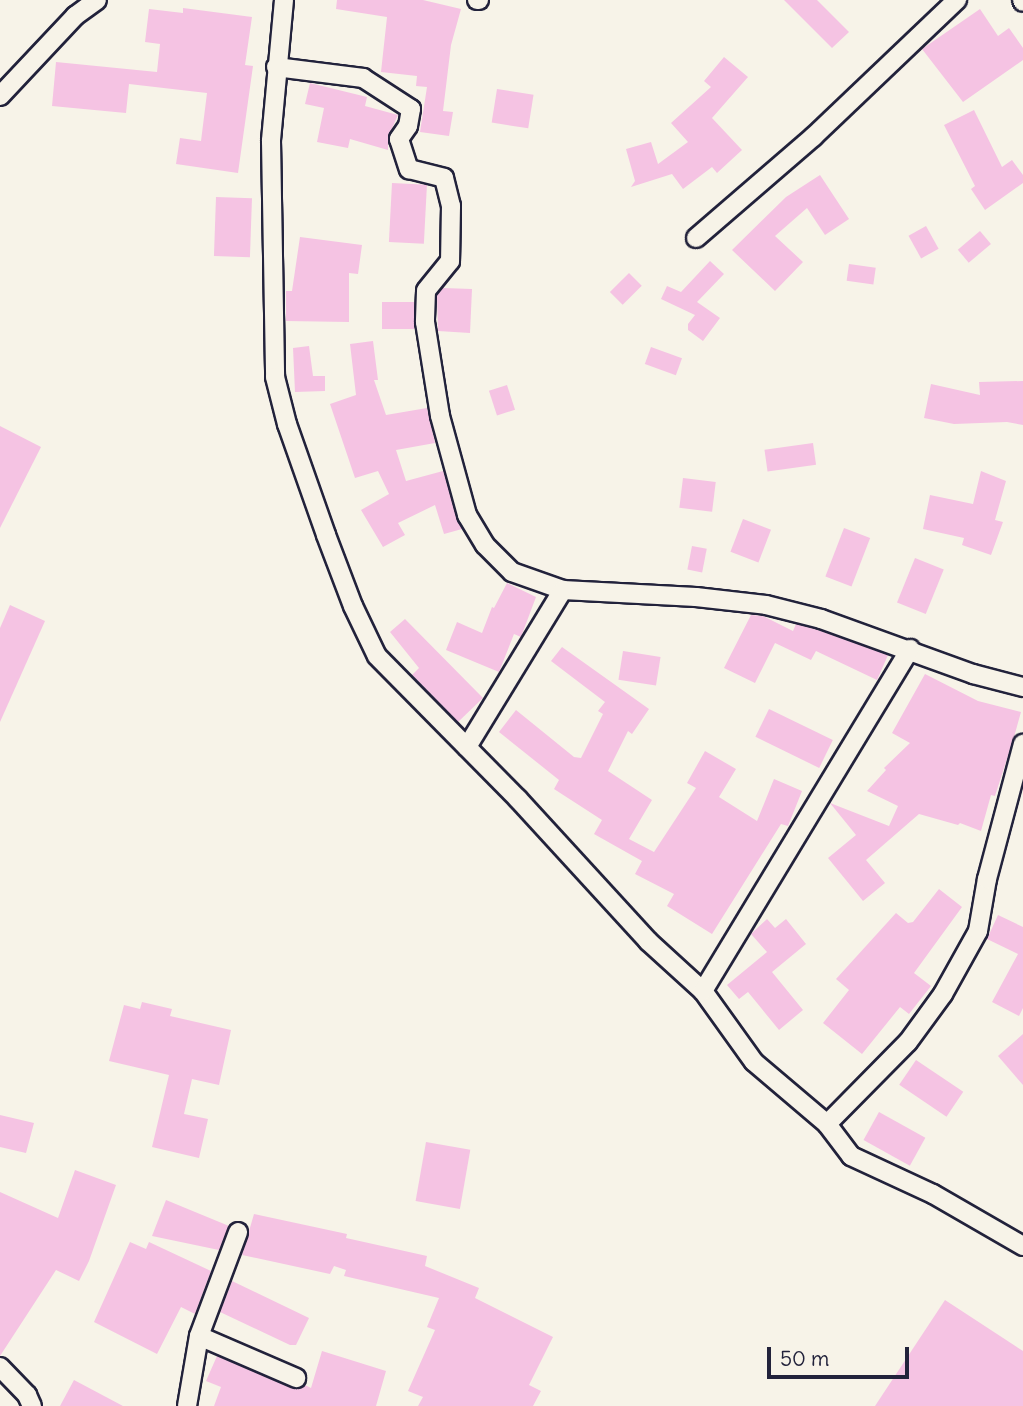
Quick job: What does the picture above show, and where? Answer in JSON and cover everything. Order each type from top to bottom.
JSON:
[{"type":"street","points":[[0,96],[75,16],[97,0]]},
{"type":"street","points":[[284,0],[276,67],[270,210],[275,377],[287,424],[353,606],[377,656],[467,747],[648,941],[703,991],[754,1062],[827,1124],[851,1156],[933,1194],[1023,1245]]},
{"type":"street","points":[[696,237],[813,138],[957,0]]},
{"type":"street","points":[[276,67],[363,78],[411,109],[408,126],[399,139],[409,169],[444,178],[451,206],[450,261],[426,291],[425,322],[440,416],[467,515],[485,545],[512,572],[563,590],[696,597],[766,605],[821,619],[973,674],[1023,687]]},
{"type":"street","points":[[467,747],[563,590]]},
{"type":"street","points":[[703,991],[910,649]]},
{"type":"street","points":[[827,1124],[908,1042],[943,994],[978,931],[987,879],[1023,744]]},
{"type":"street","points":[[187,1406],[199,1336],[238,1232]]},
{"type":"street","points":[[199,1336],[296,1378]]},
{"type":"street","points":[[0,1367],[26,1395],[32,1406]]},
{"type":"building","points":[[337,0],[423,0],[461,9],[451,45],[443,111],[453,112],[449,136],[420,132],[427,87],[416,86],[417,76],[381,72],[387,17],[336,9]]},
{"type":"building","points":[[784,0],[817,0],[849,32],[832,48]]},
{"type":"building","points":[[183,8],[252,17],[245,65],[253,66],[238,173],[176,164],[180,138],[201,141],[207,93],[129,84],[126,113],[52,106],[56,62],[157,72],[160,44],[145,42],[149,9],[183,13]]},
{"type":"building","points":[[980,9],[998,36],[1009,28],[1023,48],[1023,60],[963,102],[922,49]]},
{"type":"building","points":[[724,57],[748,77],[712,118],[742,150],[717,173],[712,167],[683,189],[672,174],[631,187],[635,181],[626,149],[651,142],[658,164],[688,142],[671,123],[711,87],[704,81]]},
{"type":"building","points":[[310,83],[367,97],[365,106],[398,115],[388,137],[388,150],[350,139],[348,148],[317,142],[324,108],[305,104]]},
{"type":"building","points":[[497,89],[534,95],[528,128],[492,123]]},
{"type":"building","points":[[974,110],[1002,167],[1012,160],[1023,175],[1023,183],[985,210],[971,189],[975,186],[944,125]]},
{"type":"building","points":[[820,175],[849,219],[825,235],[807,208],[775,236],[803,262],[775,291],[732,250],[786,197]]},
{"type":"building","points":[[392,183],[427,185],[424,244],[389,242]]},
{"type":"building","points":[[216,197],[252,198],[250,257],[214,256]]},
{"type":"building","points":[[926,226],[939,249],[921,258],[909,236]]},
{"type":"building","points":[[980,231],[991,244],[969,263],[958,250]]},
{"type":"building","points":[[300,237],[362,245],[358,274],[349,273],[349,322],[286,321],[286,291],[292,291]]},
{"type":"building","points":[[710,261],[724,274],[697,302],[720,318],[703,341],[688,330],[688,324],[695,315],[661,299],[667,286],[681,292]]},
{"type":"building","points":[[849,264],[876,268],[873,285],[847,281]]},
{"type":"building","points":[[629,273],[642,286],[623,305],[610,292]]},
{"type":"building","points":[[443,288],[472,289],[470,333],[438,331],[437,295]]},
{"type":"building","points":[[382,302],[414,302],[414,329],[382,329]]},
{"type":"building","points":[[373,341],[378,380],[374,380],[386,415],[427,408],[435,443],[396,450],[406,481],[443,471],[462,529],[444,534],[435,505],[398,523],[405,535],[383,547],[361,510],[389,494],[378,471],[355,478],[330,404],[356,395],[350,344]]},
{"type":"building","points":[[309,346],[313,376],[325,376],[325,391],[295,392],[293,348]]},
{"type":"building","points":[[651,347],[682,358],[676,375],[645,364]]},
{"type":"building","points":[[1023,381],[1023,425],[1007,422],[954,424],[924,418],[931,384],[980,395],[979,382]]},
{"type":"building","points":[[507,385],[515,410],[497,416],[489,391]]},
{"type":"building","points":[[0,426],[41,447],[0,528]]},
{"type":"building","points":[[813,443],[816,465],[768,472],[764,450]]},
{"type":"building","points":[[981,471],[1006,481],[995,520],[1003,522],[991,555],[962,545],[964,538],[923,529],[930,495],[973,504]]},
{"type":"building","points":[[683,478],[716,482],[712,512],[679,508]]},
{"type":"building","points":[[743,519],[771,530],[758,562],[730,552]]},
{"type":"building","points":[[844,528],[870,538],[852,587],[825,577]]},
{"type":"building","points":[[692,546],[707,549],[702,572],[687,570]]},
{"type":"building","points":[[915,558],[944,570],[926,614],[897,603]]},
{"type":"building","points":[[507,583],[536,597],[521,637],[514,634],[499,672],[446,650],[457,622],[482,633],[492,607],[494,608]]},
{"type":"building","points":[[10,605],[45,621],[0,722],[0,628]]},
{"type":"building","points":[[751,615],[763,616],[793,631],[796,624],[818,630],[888,655],[877,680],[816,651],[811,660],[775,643],[755,683],[724,668]]},
{"type":"building","points":[[405,619],[483,698],[458,722],[412,675],[419,668],[390,632]]},
{"type":"building","points":[[562,647],[649,709],[632,734],[628,731],[608,771],[652,800],[629,839],[654,852],[696,788],[687,783],[705,751],[736,769],[719,797],[757,821],[774,779],[802,791],[788,826],[781,824],[712,934],[667,906],[674,894],[635,874],[642,861],[594,834],[602,820],[554,789],[559,780],[499,732],[516,710],[574,757],[581,758],[603,714],[598,711],[605,702],[551,661]]},
{"type":"building","points":[[623,651],[661,657],[656,686],[618,680]]},
{"type":"building","points":[[925,674],[978,701],[1021,712],[995,796],[991,795],[981,831],[960,823],[958,825],[919,814],[866,860],[885,883],[863,901],[828,858],[856,835],[830,803],[889,826],[898,806],[867,791],[886,770],[884,768],[910,743],[892,733]]},
{"type":"building","points":[[769,709],[833,740],[819,768],[755,737]]},
{"type":"building","points":[[939,889],[962,907],[914,973],[931,986],[909,1014],[900,1007],[862,1054],[823,1023],[849,990],[836,979],[896,913],[908,923],[913,922]]},
{"type":"building","points":[[998,915],[1023,927],[1023,1008],[1019,1016],[992,1002],[1018,954],[987,939]]},
{"type":"building","points":[[767,919],[775,928],[786,919],[806,944],[772,972],[803,1010],[779,1030],[748,992],[739,999],[727,985],[767,952],[751,934]]},
{"type":"building","points":[[142,1002],[172,1009],[170,1016],[231,1030],[219,1085],[192,1079],[184,1114],[208,1119],[199,1158],[152,1147],[169,1075],[109,1061],[124,1005],[140,1009]]},
{"type":"building","points":[[1023,1034],[1023,1085],[998,1056]]},
{"type":"building","points":[[916,1060],[963,1092],[946,1117],[899,1085]]},
{"type":"building","points":[[879,1112],[925,1138],[910,1166],[863,1140]]},
{"type":"building","points":[[0,1115],[34,1123],[26,1153],[0,1147]]},
{"type":"building","points":[[426,1142],[470,1150],[460,1209],[416,1201]]},
{"type":"building","points":[[75,1170],[116,1185],[89,1261],[79,1281],[56,1270],[0,1356],[0,1192],[58,1218]]},
{"type":"building","points":[[166,1200],[229,1226],[219,1250],[152,1236]]},
{"type":"building","points":[[254,1214],[347,1234],[346,1238],[427,1256],[425,1266],[479,1288],[475,1298],[553,1337],[529,1385],[541,1391],[533,1406],[418,1406],[423,1397],[408,1391],[435,1330],[427,1327],[439,1298],[344,1276],[346,1270],[334,1266],[330,1274],[242,1255]]},
{"type":"building","points":[[130,1242],[146,1249],[149,1242],[211,1271],[195,1314],[181,1307],[157,1354],[94,1322]]},
{"type":"building","points":[[232,1281],[309,1318],[296,1345],[290,1345],[220,1312]]},
{"type":"building","points":[[945,1300],[1023,1351],[1023,1406],[875,1406]]},
{"type":"building","points":[[322,1351],[386,1371],[376,1406],[214,1406],[221,1387],[206,1381],[217,1356],[297,1389],[305,1385],[311,1388]]},
{"type":"building","points":[[74,1380],[123,1406],[60,1406]]}]
